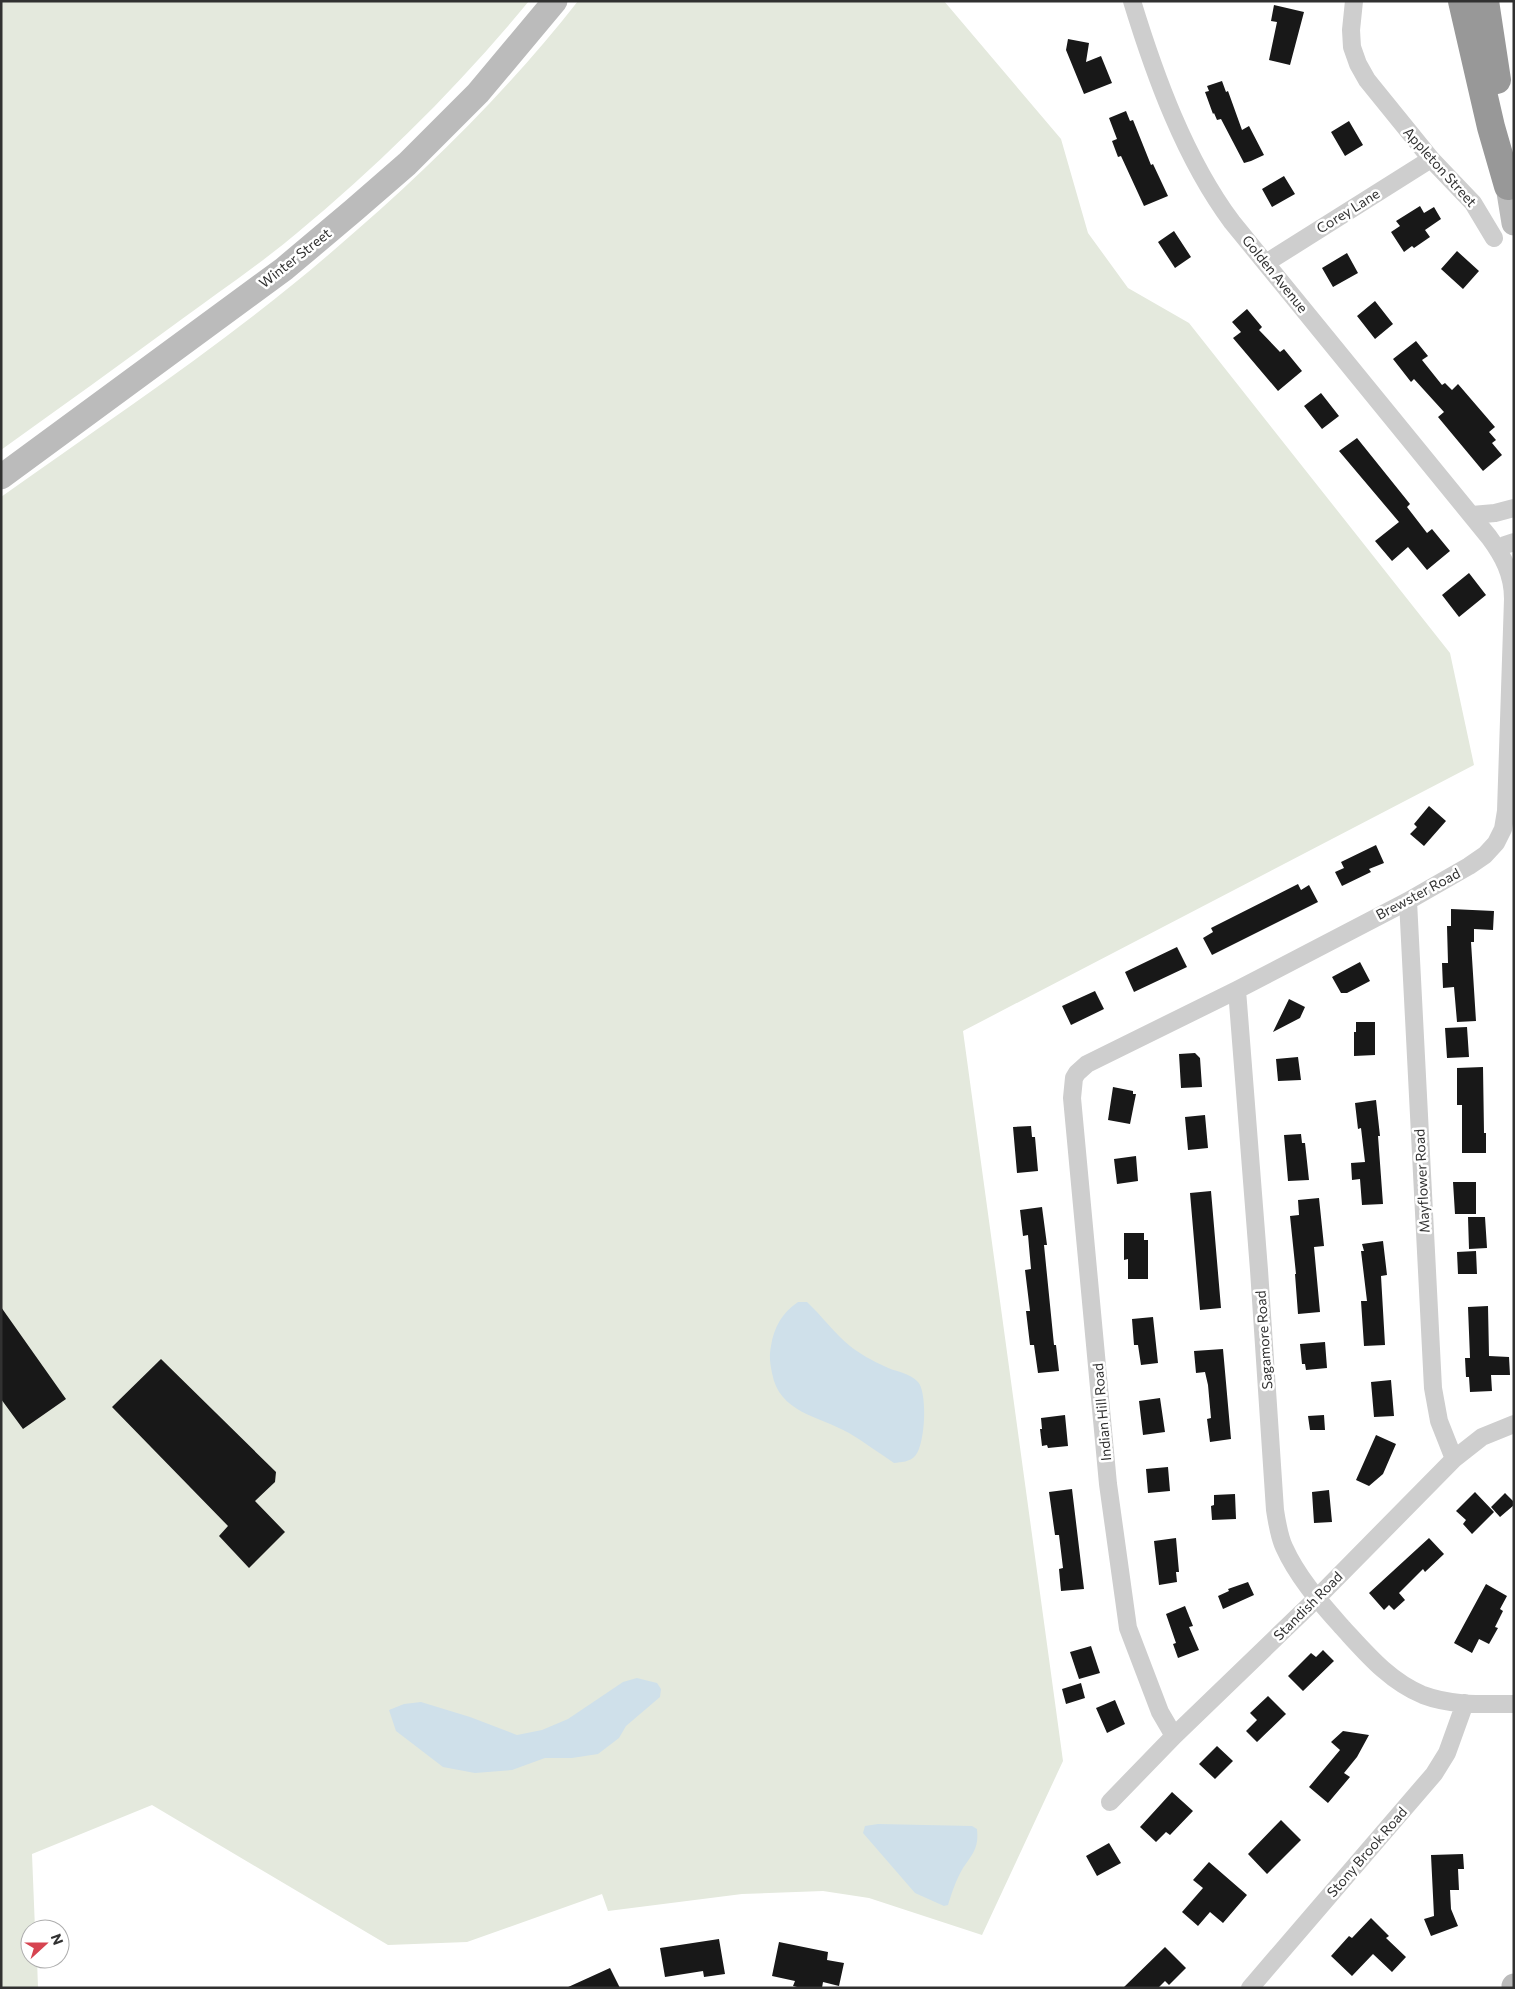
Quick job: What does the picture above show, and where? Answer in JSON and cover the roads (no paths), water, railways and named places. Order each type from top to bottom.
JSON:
[{"type":"highway","points":[[1462,1],[1491,127],[1508,186]]},
{"type":"highway","points":[[1485,1],[1504,126],[1508,186]]},
{"type":"main road","name":"Winter Street","points":[[1,477],[284,269],[347,216],[407,164],[478,93],[555,1]]},
{"type":"main road","points":[[1508,186],[1514,223]]},
{"type":"street","name":"Golden Avenue","points":[[1132,1],[1151,60],[1198,168],[1224,212],[1472,515],[1506,546]]},
{"type":"street","name":"Appleton Street","points":[[1354,1],[1351,30],[1352,47],[1358,64],[1373,89],[1431,159],[1474,203],[1494,238]]},
{"type":"street","name":"Corey Lane","points":[[1266,263],[1431,159]]},
{"type":"street","points":[[1472,515],[1495,513],[1514,508]]},
{"type":"street","name":"Brewster Road","points":[[1074,1078],[1081,1068],[1093,1061],[1237,990],[1408,900],[1477,860],[1491,849],[1503,829],[1507,802],[1513,599],[1506,546]]},
{"type":"street","name":"Mayflower Road","points":[[1408,900],[1434,1396],[1442,1429],[1454,1459]]},
{"type":"street","name":"Sagamore Road","points":[[1237,990],[1259,1270],[1275,1510],[1281,1540],[1287,1553],[1317,1598],[1372,1659],[1390,1675],[1413,1690],[1436,1699],[1465,1703],[1514,1704]]},
{"type":"street","name":"Indian Hill Road","points":[[1074,1078],[1072,1098],[1103,1432],[1128,1628],[1160,1712],[1174,1736]]},
{"type":"street","name":"Standish Road","points":[[1110,1802],[1174,1736],[1317,1598],[1454,1459],[1482,1437],[1514,1424]]},
{"type":"street","name":"Stony Brook Road","points":[[1250,1988],[1434,1774],[1447,1753],[1465,1703]]}]
